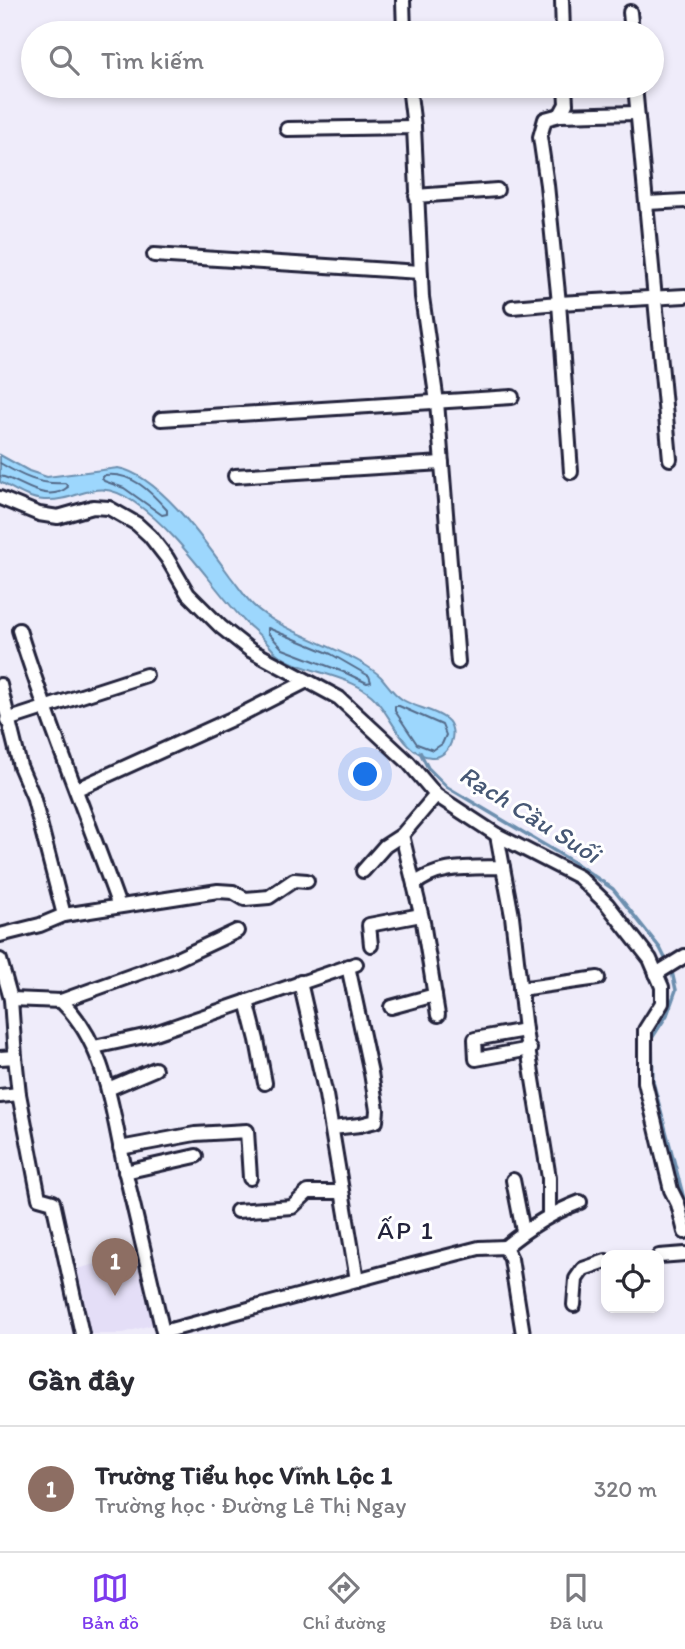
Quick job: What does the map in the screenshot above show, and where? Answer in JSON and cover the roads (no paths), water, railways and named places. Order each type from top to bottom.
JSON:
[{"type":"street","points":[[403,0],[404,21]]},
{"type":"street","points":[[562,0],[563,21]]},
{"type":"street","points":[[630,12],[631,21]]},
{"type":"street","points":[[410,98],[420,272],[437,402],[458,662]]},
{"type":"street","points":[[560,115],[566,104],[566,98]]},
{"type":"street","points":[[635,98],[670,459]]},
{"type":"street","points":[[571,472],[559,303],[540,137],[545,119],[560,115],[636,113]]},
{"type":"street","points":[[287,129],[414,127]]},
{"type":"street","points":[[416,196],[497,190]]},
{"type":"street","points":[[647,203],[685,201]]},
{"type":"street","points":[[154,256],[420,272]]},
{"type":"street","points":[[512,307],[685,296]]},
{"type":"street","points":[[161,419],[512,397]]},
{"type":"street","points":[[235,476],[442,463]]},
{"type":"street","points":[[0,498],[39,514],[58,517],[93,507],[109,508],[122,514],[150,536],[188,594],[221,627],[250,649],[340,698],[408,762],[436,796],[459,813],[579,877],[607,904],[650,959],[670,964],[662,987],[662,1003],[645,1030],[645,1082],[671,1191],[678,1204],[685,1232]]},
{"type":"street","points":[[19,630],[43,709],[61,757],[77,789],[119,906]]},
{"type":"street","points":[[7,720],[146,674]]},
{"type":"street","points":[[77,789],[236,717],[307,681]]},
{"type":"street","points":[[0,685],[7,720],[20,766],[33,796],[64,915]]},
{"type":"street","points":[[363,871],[385,846],[402,835],[436,796]]},
{"type":"street","points":[[402,835],[421,915],[438,1015]]},
{"type":"street","points":[[497,835],[512,916],[525,1030],[549,1178],[549,1214]]},
{"type":"street","points":[[414,885],[429,874],[503,867]]},
{"type":"street","points":[[0,935],[40,925],[64,915],[218,891],[233,892],[245,899],[269,897],[295,880],[307,881]]},
{"type":"street","points":[[371,945],[369,925],[421,915]]},
{"type":"street","points":[[11,999],[61,1001],[175,960],[237,931]]},
{"type":"street","points":[[0,960],[11,999],[19,1094],[40,1198],[53,1202],[82,1334]]},
{"type":"street","points":[[94,1047],[149,1035],[352,965],[377,1110],[376,1121],[332,1128]]},
{"type":"street","points":[[520,989],[598,978]]},
{"type":"street","points":[[300,982],[310,1033],[320,1065],[357,1280]]},
{"type":"street","points":[[391,1007],[435,995]]},
{"type":"street","points":[[61,1001],[74,1013],[94,1047],[108,1089],[160,1333],[480,1248],[505,1247],[549,1214],[580,1202]]},
{"type":"street","points":[[247,1001],[265,1083]]},
{"type":"street","points":[[525,1030],[475,1039],[476,1059],[530,1049]]},
{"type":"street","points":[[0,1058],[15,1056]]},
{"type":"street","points":[[108,1089],[155,1069]]},
{"type":"street","points":[[0,1096],[19,1094]]},
{"type":"street","points":[[120,1148],[195,1134],[247,1131],[250,1178]]},
{"type":"street","points":[[125,1172],[195,1156]]},
{"type":"street","points":[[513,1180],[523,1231]]},
{"type":"street","points":[[237,1211],[292,1207],[308,1192],[342,1192]]},
{"type":"street","points":[[505,1247],[511,1259],[523,1334]]},
{"type":"street","points":[[664,1256],[685,1254]]},
{"type":"street","points":[[574,1305],[576,1279],[583,1269],[601,1263]]},
{"type":"water","points":[[0,455],[29,471],[47,477],[118,468],[134,473],[180,512],[244,595],[264,614],[368,667],[403,700],[446,719],[452,730],[448,749],[431,757],[412,749],[378,702],[360,687],[295,664],[275,652],[231,607],[165,528],[134,502],[108,490],[88,491],[57,500],[32,498],[0,482]]},
{"type":"waterway","name":"Rạch Cầu Suối","points":[[420,752],[428,768],[447,787],[575,863],[613,889],[660,948],[672,972],[676,990],[667,1015],[652,1038],[653,1082],[685,1203]]},
{"type":"place","name":"Trường Tiểu học Vĩnh Lộc 1","points":[[115,1296]]},
{"type":"district","name":"ẤP 1","points":[[406,1230]]}]
